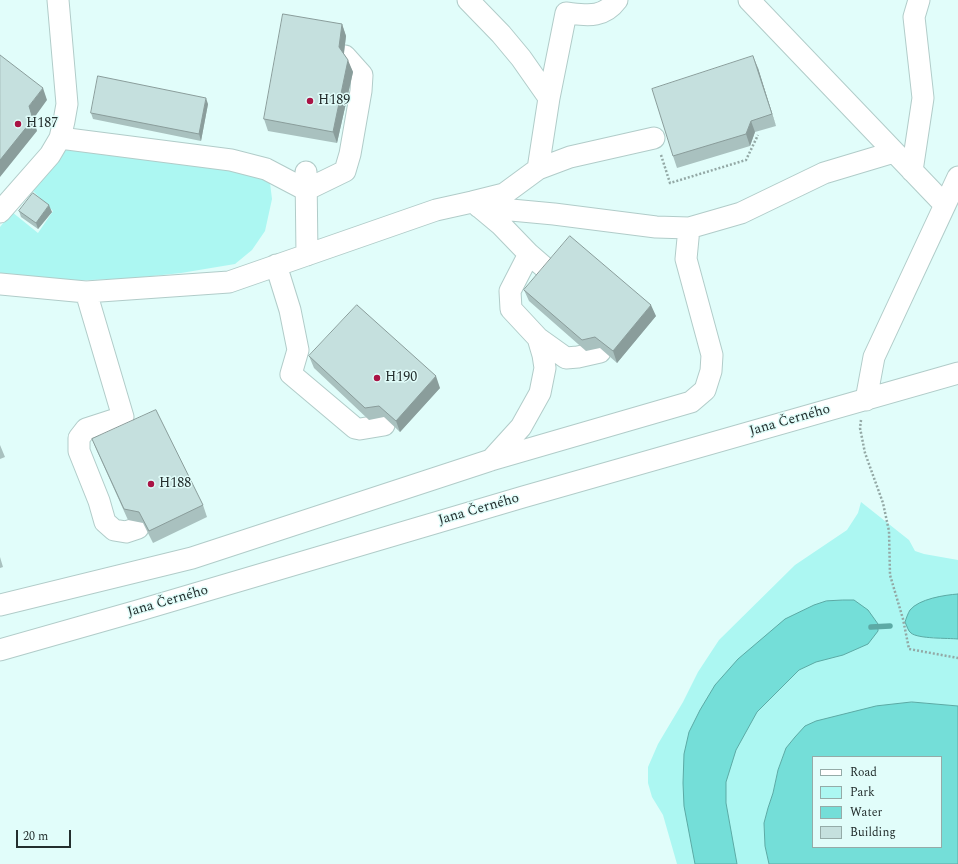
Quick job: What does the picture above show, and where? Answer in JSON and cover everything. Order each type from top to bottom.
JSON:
[{"type":"street","points":[[468,0],[501,34],[521,58],[549,98]]},
{"type":"street","points":[[538,169],[549,98],[566,13],[597,14],[611,7],[617,0]]},
{"type":"street","points":[[749,0],[945,205]]},
{"type":"street","points":[[912,171],[923,98],[914,17],[919,0]]},
{"type":"street","points":[[0,212],[50,155],[60,138],[67,104],[59,2]]},
{"type":"street","points":[[60,138],[231,160],[266,168],[306,181],[345,171],[350,154],[361,91],[362,75],[346,56]]},
{"type":"street","points":[[476,205],[504,194],[538,169],[570,157],[654,138]]},
{"type":"street","points":[[0,284],[86,292],[229,282],[436,210],[476,205],[656,227],[689,228],[741,213],[824,173],[894,152]]},
{"type":"street","points":[[866,400],[874,357],[958,177]]},
{"type":"street","points":[[306,181],[307,255]]},
{"type":"street","points":[[476,205],[501,225],[536,261],[510,291],[511,309],[538,338],[566,358],[600,352]]},
{"type":"street","points":[[0,605],[192,558],[490,460],[691,402],[705,390],[711,371],[712,355],[686,259],[689,228]]},
{"type":"street","points":[[276,265],[290,310],[298,350],[291,374],[355,428],[360,429],[384,425]]},
{"type":"street","points":[[86,292],[123,418],[86,429],[79,438],[79,451],[99,501],[105,522],[114,530],[126,532],[138,528]]},
{"type":"street","points":[[490,460],[521,427],[540,393],[545,368],[543,354],[538,338]]},
{"type":"street","name":"Jana Černého","points":[[0,650],[523,497],[958,373]]},
{"type":"path","points":[[654,138],[670,183],[746,160],[758,135]]},
{"type":"path","points":[[866,400],[860,428],[865,453],[883,503],[889,531],[890,575],[903,619],[909,649],[958,658]]},
{"type":"green space","points":[[69,145],[269,175],[272,199],[265,231],[252,250],[235,264],[181,273],[124,279],[55,281],[0,273],[0,227],[12,212],[38,233],[53,211],[31,189]]},
{"type":"green space","points":[[861,502],[909,540],[915,551],[958,560],[958,706],[912,702],[786,748],[778,770],[764,823],[765,846],[769,864],[677,864],[663,815],[652,797],[648,783],[648,767],[658,744],[683,702],[698,672],[719,640],[795,565],[847,530],[858,513]]},
{"type":"water","points":[[958,594],[958,639],[920,636],[909,631],[905,622],[909,611],[914,606],[932,598]]},
{"type":"water","points":[[854,600],[868,610],[878,624],[878,631],[868,644],[843,655],[816,662],[799,670],[757,712],[736,750],[726,782],[726,803],[737,864],[695,864],[684,806],[683,783],[684,754],[689,732],[700,710],[715,685],[738,659],[785,619],[826,601]]},
{"type":"water","points":[[912,702],[958,706],[958,864],[769,864],[765,846],[764,823],[778,770],[786,748],[805,726],[816,721],[876,706]]},
{"type":"building","name":"H189","points":[[283,14],[342,24],[339,47],[348,60],[333,132],[264,119]]},
{"type":"building","name":"H187","points":[[0,55],[43,88],[29,106],[33,119],[0,160]]},
{"type":"building","points":[[753,56],[772,114],[751,121],[746,134],[673,156],[652,89]]},
{"type":"building","points":[[98,76],[206,98],[199,134],[91,113]]},
{"type":"building","points":[[33,193],[49,205],[36,223],[19,211]]},
{"type":"building","points":[[570,236],[651,305],[613,351],[595,337],[582,340],[524,290]]},
{"type":"building","name":"H190","points":[[357,305],[436,376],[396,421],[379,406],[365,408],[309,356]]},
{"type":"building","name":"H188","points":[[156,410],[203,505],[149,531],[139,512],[124,509],[92,439]]},
{"type":"waterway","points":[[871,627],[890,626]]},
{"type":"place","name":"H189","points":[[310,101]]},
{"type":"place","name":"H187","points":[[18,124]]},
{"type":"place","name":"H190","points":[[377,378]]},
{"type":"place","name":"H188","points":[[151,484]]}]
